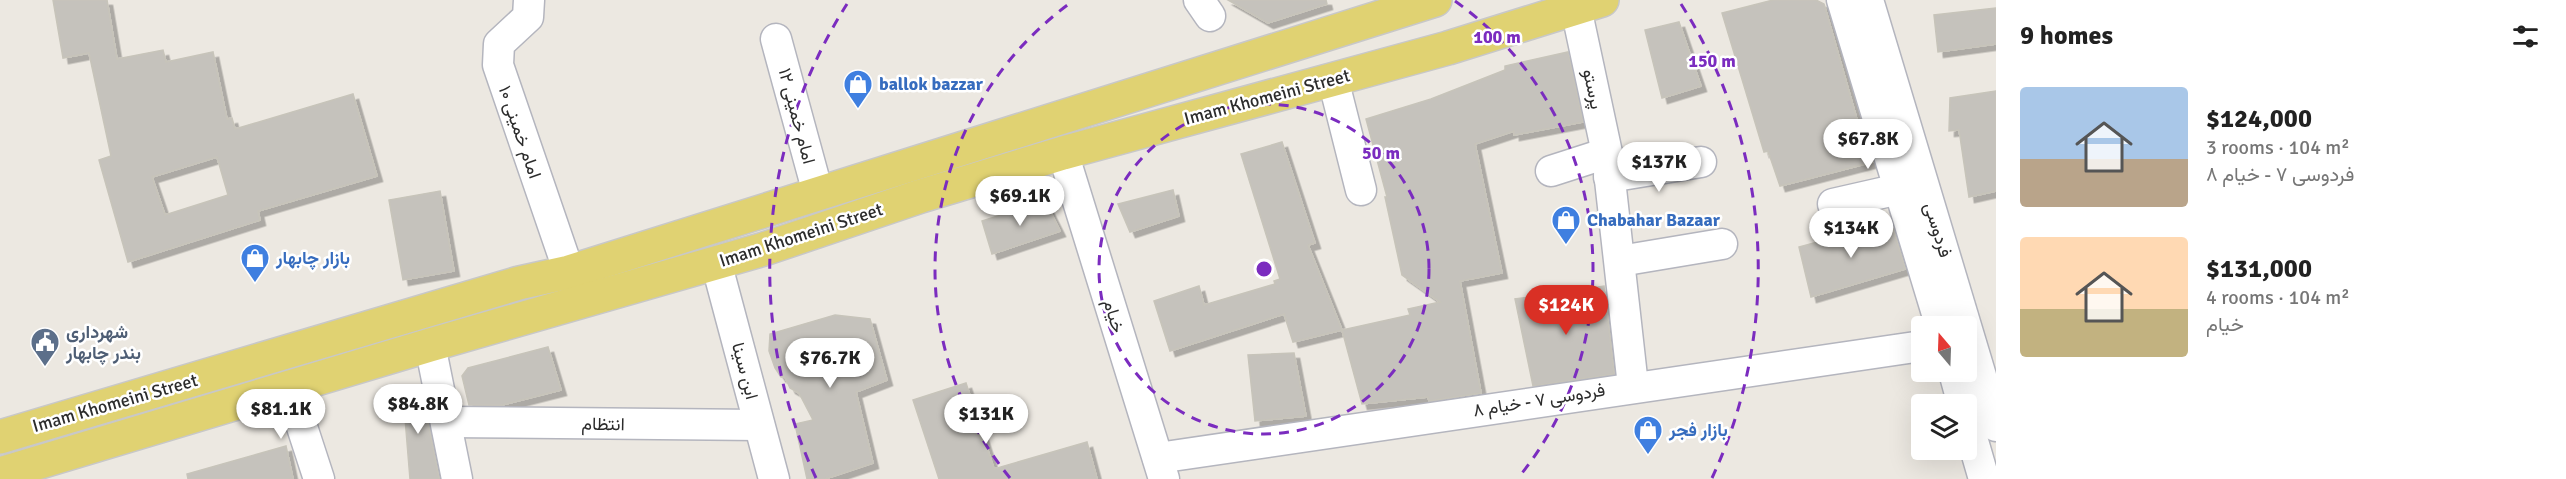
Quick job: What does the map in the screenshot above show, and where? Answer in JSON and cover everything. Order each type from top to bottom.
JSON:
[{"type":"main road","name":"Imam Khomeini Street","points":[[0,437],[455,304],[519,283],[568,272],[1021,132],[1238,60],[1435,0]]},
{"type":"main road","name":"Imam Khomeini Street","points":[[1,469],[764,249],[921,196],[1063,153],[1448,48],[1589,4]]},
{"type":"main road","points":[[455,304],[465,337]]},
{"type":"street","name":"امام خمینی ۱۰","points":[[529,0],[528,17],[499,44],[498,65],[568,272]]},
{"type":"street","name":"فردوسی","points":[[1842,0],[1938,316]]},
{"type":"street","name":"فردوسی","points":[[1868,0],[1983,337],[1996,426]]},
{"type":"street","name":"پرستو","points":[[1589,4],[1633,386]]},
{"type":"street","name":"امام خمینی ۱۲","points":[[776,39],[818,193]]},
{"type":"street","points":[[1333,79],[1361,190]]},
{"type":"street","name":"خیام","points":[[1063,153],[1161,469]]},
{"type":"street","points":[[1551,171],[1608,165],[1701,162]]},
{"type":"street","points":[[1833,204],[1899,189]]},
{"type":"street","points":[[1620,261],[1722,244]]},
{"type":"street","name":"ابن سینا","points":[[716,262],[774,479]]},
{"type":"street","points":[[430,345],[457,479]]},
{"type":"street","name":"فردوسی ۷ - خیام ۸","points":[[1161,469],[1633,386],[1911,348]]},
{"type":"street","points":[[289,387],[319,479]]},
{"type":"street","name":"انتظام","points":[[447,422],[759,425]]},
{"type":"street","points":[[1977,455],[1984,479]]},
{"type":"building","points":[[53,0],[107,0],[117,59],[163,50],[166,62],[213,52],[227,119],[232,118],[235,129],[353,94],[377,176],[258,211],[260,220],[128,262],[99,160],[111,156],[89,53],[63,58]],"holes":[[[217,157],[228,195],[165,215],[152,177]]]},
{"type":"building","points":[[1228,0],[1326,0],[1327,4],[1268,23]]},
{"type":"building","points":[[1773,0],[1816,0],[1824,4],[1864,144],[1867,143],[1873,162],[1780,186],[1768,151],[1764,152],[1722,13]]},
{"type":"building","points":[[1996,8],[1996,44],[1938,52],[1934,15]]},
{"type":"building","points":[[1679,22],[1701,86],[1662,98],[1645,30]]},
{"type":"building","points":[[1568,52],[1583,122],[1514,135],[1514,131],[1475,144],[1502,273],[1460,281],[1481,393],[1429,401],[1428,397],[1362,404],[1342,330],[1410,315],[1408,309],[1440,302],[1402,275],[1385,197],[1387,197],[1366,119],[1431,99],[1505,70],[1505,66]]},
{"type":"building","points":[[1996,91],[1996,191],[1969,197],[1959,130],[1949,131],[1950,98]]},
{"type":"building","points":[[1282,142],[1315,243],[1308,245],[1342,330],[1293,342],[1284,314],[1170,351],[1154,301],[1199,286],[1204,305],[1275,284],[1274,281],[1280,279],[1241,154]]},
{"type":"building","points":[[1173,190],[1179,216],[1130,232],[1118,204]]},
{"type":"building","points":[[440,191],[454,271],[403,280],[389,200]]},
{"type":"building","points":[[1045,201],[1060,231],[992,254],[982,221]]},
{"type":"building","points":[[1891,222],[1905,269],[1811,297],[1799,247]]},
{"type":"building","points":[[1604,286],[1614,374],[1533,386],[1515,299]]},
{"type":"building","points":[[835,315],[870,319],[887,380],[856,392],[873,463],[825,479],[807,479],[795,424],[813,420],[799,393],[790,388],[785,377],[781,377],[775,368],[769,351],[770,334]]},
{"type":"building","points":[[548,347],[561,390],[502,405],[469,405],[462,376],[468,368]]},
{"type":"building","points":[[1294,353],[1306,416],[1255,421],[1248,355]]},
{"type":"building","points":[[966,383],[994,469],[1087,442],[1097,479],[939,479],[913,400]]},
{"type":"building","points":[[421,387],[439,479],[410,479],[405,418],[397,410],[396,393]]},
{"type":"building","points":[[286,446],[293,479],[188,479],[187,474]]},
{"type":"place","name":"ballok bazzar","points":[[858,110]]},
{"type":"place","name":"Chabahar Bazaar","points":[[1566,246]]},
{"type":"place","name":"بازار چابهار","points":[[255,284]]},
{"type":"place","name":"شهرداری بندر چابهار","points":[[45,368]]},
{"type":"place","name":"بازار فجر","points":[[1648,456]]}]
